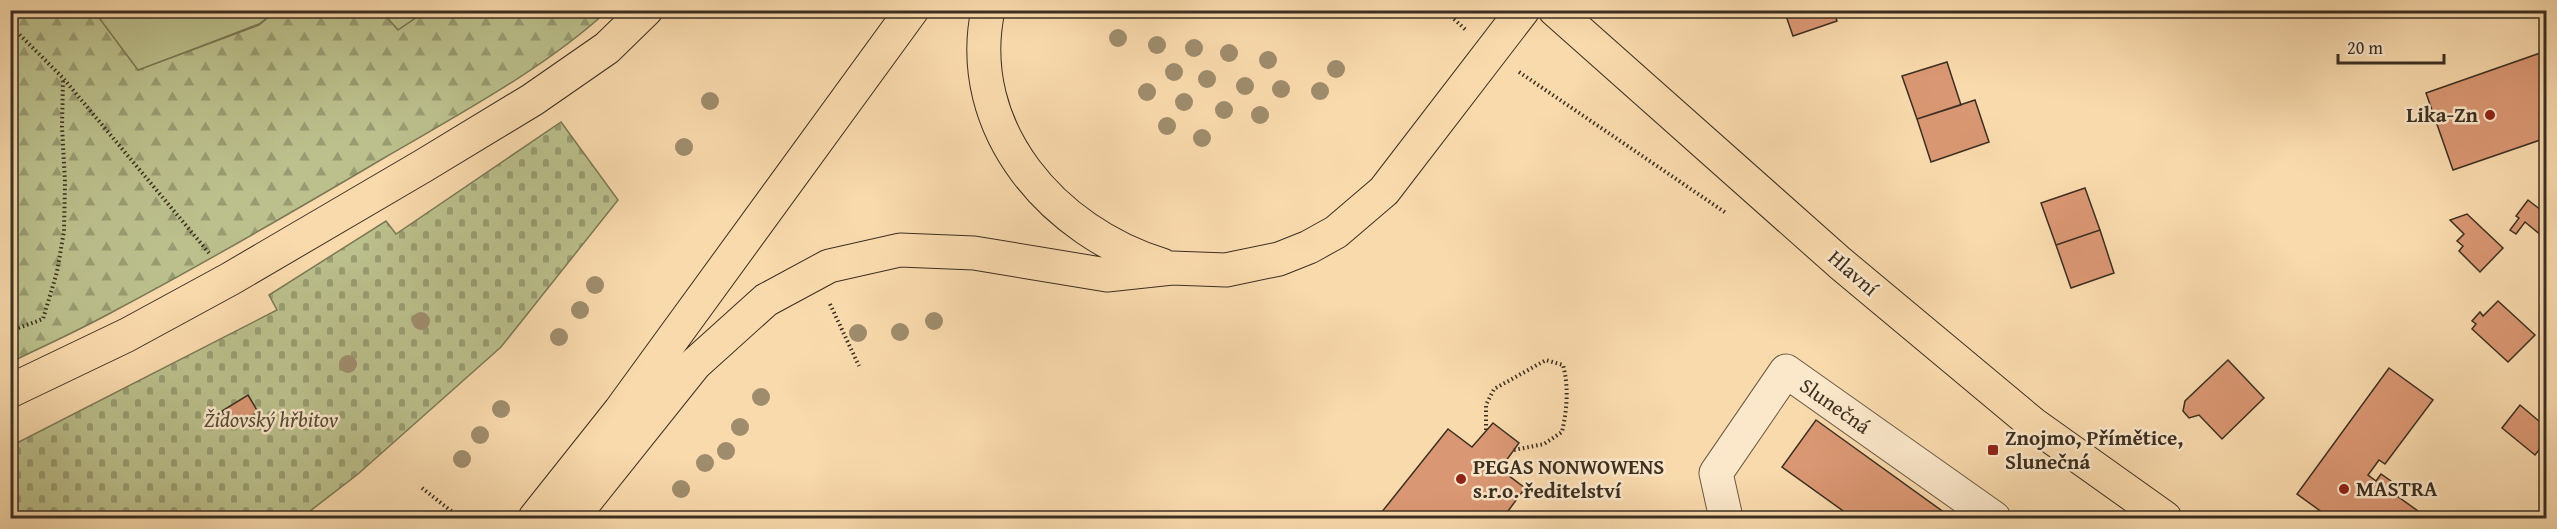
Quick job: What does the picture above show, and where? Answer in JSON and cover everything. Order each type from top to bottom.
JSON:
[{"type":"main road","points":[[10,391],[127,335],[230,279],[532,100],[607,48],[646,10]]},
{"type":"main road","points":[[536,519],[641,383],[912,10]]},
{"type":"main road","points":[[988,10],[984,56],[988,87],[996,118],[1011,150],[1032,180],[1054,205],[1081,227],[1139,259],[1172,268]]},
{"type":"main road","points":[[572,519],[695,364],[766,300],[829,267],[900,250],[974,253],[1107,275],[1172,268],[1227,270],[1253,266],[1299,251],[1336,232],[1384,191],[1523,10]]},
{"type":"main road","name":"Hlavní","points":[[1555,10],[1840,263],[2033,424],[2165,519]]},
{"type":"street","name":"Slunečná","points":[[1726,519],[1716,473],[1786,371],[1994,519]]},
{"type":"path","points":[[1444,10],[1532,82],[1726,213]]},
{"type":"path","points":[[10,24],[63,78],[230,279]]},
{"type":"path","points":[[10,331],[43,319],[57,272],[65,182],[62,127],[63,78]]},
{"type":"path","points":[[830,302],[859,366]]},
{"type":"path","points":[[1486,430],[1486,405],[1494,389],[1546,360],[1563,365],[1567,382],[1566,412],[1562,432],[1544,444],[1514,450]]},
{"type":"path","points":[[422,488],[459,519]]},
{"type":"green space","points":[[11,10],[94,11],[138,70],[259,25],[276,11],[381,11],[398,30],[426,11],[607,11],[557,52],[470,108],[184,273],[90,324],[11,362]]},
{"type":"green space","points":[[94,11],[276,11],[259,24],[137,71]]},
{"type":"green space","points":[[381,11],[426,11],[398,30]]},
{"type":"green space","name":"Židovský hřbitov","points":[[561,122],[618,200],[501,347],[358,474],[301,518],[11,518],[11,446],[277,310],[269,295],[386,221],[396,234]]},
{"type":"building","points":[[1784,10],[1833,10],[1837,21],[1793,36]]},
{"type":"building","name":"Lika-Zn","points":[[2546,51],[2546,138],[2453,170],[2426,93]]},
{"type":"building","points":[[1947,62],[1961,105],[1917,119],[1902,76]]},
{"type":"building","points":[[1975,100],[1989,142],[1931,162],[1917,119]]},
{"type":"building","points":[[2085,188],[2100,230],[2056,245],[2041,203]]},
{"type":"building","points":[[2528,200],[2546,214],[2546,231],[2542,236],[2525,222],[2516,234],[2510,230],[2519,218],[2516,216]]},
{"type":"building","points":[[2467,214],[2503,248],[2480,272],[2459,251],[2463,246],[2457,241],[2464,234],[2450,220]]},
{"type":"building","points":[[2100,230],[2114,273],[2071,288],[2056,245]]},
{"type":"building","points":[[2498,301],[2535,335],[2508,362],[2472,329],[2476,324],[2472,321],[2480,312],[2483,316]]},
{"type":"building","points":[[2228,360],[2264,398],[2222,439],[2199,415],[2189,418],[2183,411],[2185,401]]},
{"type":"building","points":[[2389,368],[2433,400],[2385,464],[2379,460],[2368,475],[2376,481],[2381,474],[2398,486],[2393,493],[2425,516],[2423,518],[2330,518],[2297,494]]},
{"type":"building","points":[[248,395],[258,412],[232,427],[222,411]]},
{"type":"building","points":[[2520,405],[2546,427],[2546,441],[2535,455],[2502,428]]},
{"type":"building","points":[[1816,420],[1952,518],[1853,518],[1782,467]]},
{"type":"building","name":"PEGAS NONWOWENS s.r.o. ředitelství","points":[[1493,423],[1519,443],[1500,469],[1525,488],[1503,518],[1377,518],[1448,429],[1472,447]]},
{"type":"place","name":"Lika-Zn","points":[[2490,115]]},
{"type":"place","name":"Znojmo, Přímětice, Slunečná","points":[[1993,450]]},
{"type":"place","name":"PEGAS NONWOWENS s.r.o. ředitelství","points":[[1461,479]]},
{"type":"place","name":"MASTRA","points":[[2344,489]]}]
